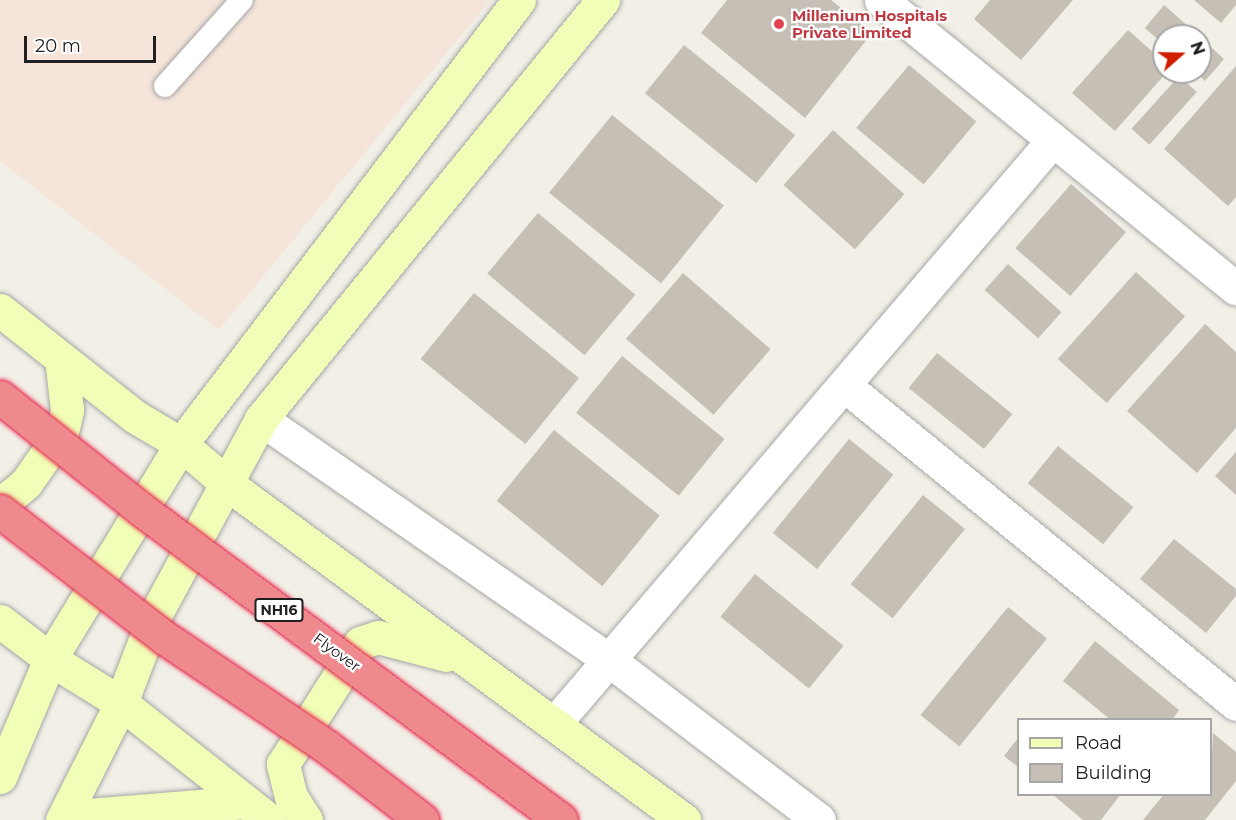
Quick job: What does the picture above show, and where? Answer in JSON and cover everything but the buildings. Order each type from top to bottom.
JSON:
[{"type":"highway","name":"Flyover","points":[[0,397],[142,510],[561,820]]},
{"type":"highway","points":[[0,511],[165,638],[327,747],[422,820]]},
{"type":"street","points":[[0,777],[50,659],[182,444],[519,0]]},
{"type":"street","points":[[257,811],[63,818],[121,703],[153,619],[261,419],[603,0]]},
{"type":"street","points":[[881,0],[1236,288]]},
{"type":"street","points":[[554,724],[1053,140]]},
{"type":"street","points":[[0,310],[134,416],[182,444],[226,483],[684,820]]},
{"type":"street","points":[[0,505],[26,483],[62,432],[67,410],[61,358]]},
{"type":"street","points":[[844,385],[1236,704]]},
{"type":"street","points":[[261,419],[609,660],[819,820]]},
{"type":"street","points":[[0,621],[50,659],[121,703],[257,811]]},
{"type":"street","points":[[306,820],[291,797],[283,764],[360,643],[378,637],[471,663]]},
{"type":"lane","points":[[165,86],[242,0]]},
{"type":"shaded area","points":[[0,0],[490,0],[219,330],[0,161]]},
{"type":"place","name":"Millenium Hospitals Private Limited","points":[[779,24]]}]
